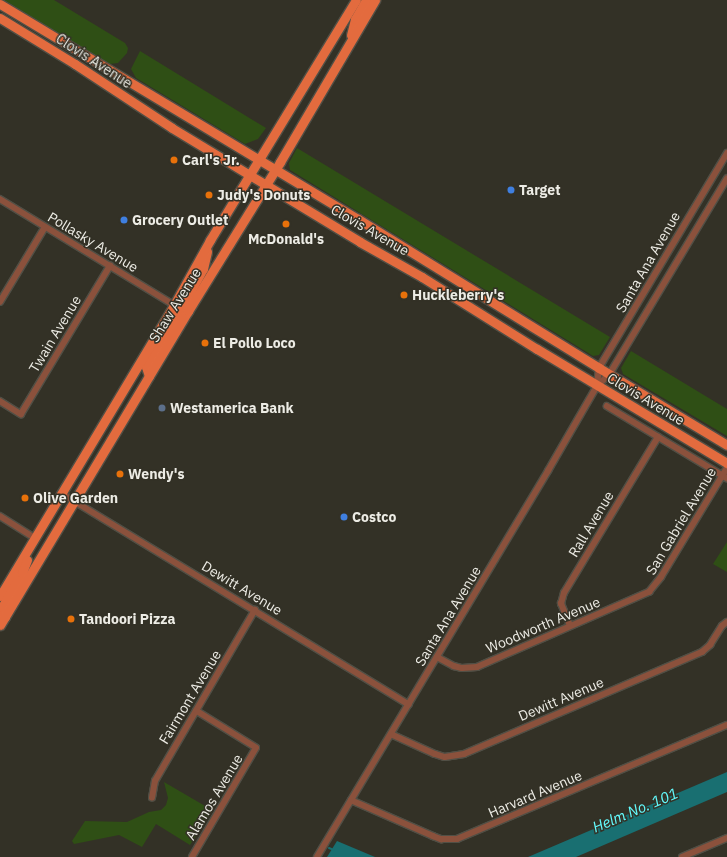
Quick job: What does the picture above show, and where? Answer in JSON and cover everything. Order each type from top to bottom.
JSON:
[{"type":"main road","name":"Shaw Avenue","points":[[0,596],[174,305],[210,240],[356,0]]},
{"type":"main road","points":[[348,46],[355,19],[366,0]]},
{"type":"main road","name":"Shaw Avenue","points":[[2,621],[188,311],[266,185],[375,0]]},
{"type":"main road","name":"Clovis Avenue","points":[[0,4],[259,159],[610,375],[727,445]]},
{"type":"main road","points":[[2,22],[12,20],[42,38],[77,51]]},
{"type":"main road","name":"Clovis Avenue","points":[[2,22],[75,64],[172,128],[360,242],[422,276],[597,386],[727,463]]},
{"type":"main road","points":[[188,311],[184,306],[184,303],[203,269],[210,240]]},
{"type":"main road","points":[[149,376],[146,367],[179,312],[178,308],[174,305]]},
{"type":"main road","points":[[2,621],[2,607],[22,573],[35,538]]},
{"type":"street","name":"Santa Ana Avenue","points":[[597,386],[599,368],[727,153]]},
{"type":"street","name":"Santa Ana Avenue","points":[[317,857],[544,478],[597,386],[610,375],[727,179]]},
{"type":"street","name":"Pollasky Avenue","points":[[0,199],[174,305]]},
{"type":"street","points":[[0,302],[45,227]]},
{"type":"street","name":"Twain Avenue","points":[[0,401],[21,414],[110,266]]},
{"type":"street","points":[[607,406],[725,477]]},
{"type":"street","name":"Rall Avenue","points":[[570,626],[561,604],[564,593],[658,437]]},
{"type":"street","name":"San Gabriel Avenue","points":[[655,586],[725,477],[727,468]]},
{"type":"street","name":"Dewitt Avenue","points":[[62,494],[409,704]]},
{"type":"street","points":[[0,516],[35,538]]},
{"type":"street","name":"Woodworth Avenue","points":[[437,657],[454,666],[462,668],[476,667],[641,596],[655,586]]},
{"type":"street","name":"Fairmont Avenue","points":[[152,798],[154,781],[255,610]]},
{"type":"street","name":"Dewitt Avenue","points":[[391,734],[445,757],[464,754],[702,652],[710,645],[722,626],[727,622]]},
{"type":"street","name":"Alamos Avenue","points":[[192,857],[256,748],[196,711]]},
{"type":"street","name":"Harvard Avenue","points":[[351,800],[441,839],[457,839],[727,725]]},
{"type":"street","points":[[682,857],[727,838]]},
{"type":"green space","points":[[4,0],[54,0],[125,43],[128,48],[127,53],[118,63],[109,64]]},
{"type":"green space","points":[[140,51],[266,128],[258,139],[245,144],[136,78],[131,69]]},
{"type":"green space","points":[[297,148],[610,337],[599,355],[593,356],[290,170],[289,163]]},
{"type":"green space","points":[[631,351],[727,409],[727,436],[623,374],[621,368]]},
{"type":"green space","points":[[727,542],[727,572],[713,564]]},
{"type":"green space","points":[[164,782],[212,810],[190,845],[156,824],[142,847],[119,835],[74,844],[72,841],[85,821],[127,822],[149,812],[161,810],[166,805],[168,798]]},
{"type":"water","points":[[727,772],[727,792],[576,857],[528,857]]},
{"type":"water","points":[[337,841],[375,857],[327,857]]},
{"type":"waterway","name":"Helm No. 101","points":[[329,848],[334,850]]},
{"type":"place","name":"Carl's Jr.","points":[[174,160]]},
{"type":"place","name":"Target","points":[[511,190]]},
{"type":"place","name":"Judy's Donuts","points":[[209,195]]},
{"type":"place","name":"Grocery Outlet","points":[[124,220]]},
{"type":"place","name":"McDonald's","points":[[286,224]]},
{"type":"place","name":"Huckleberry's","points":[[404,295]]},
{"type":"place","name":"El Pollo Loco","points":[[205,343]]},
{"type":"place","name":"Westamerica Bank","points":[[162,408]]},
{"type":"place","name":"Wendy's","points":[[120,474]]},
{"type":"place","name":"Olive Garden","points":[[25,498]]},
{"type":"place","name":"Costco","points":[[344,517]]},
{"type":"place","name":"Tandoori Pizza","points":[[71,619]]}]
